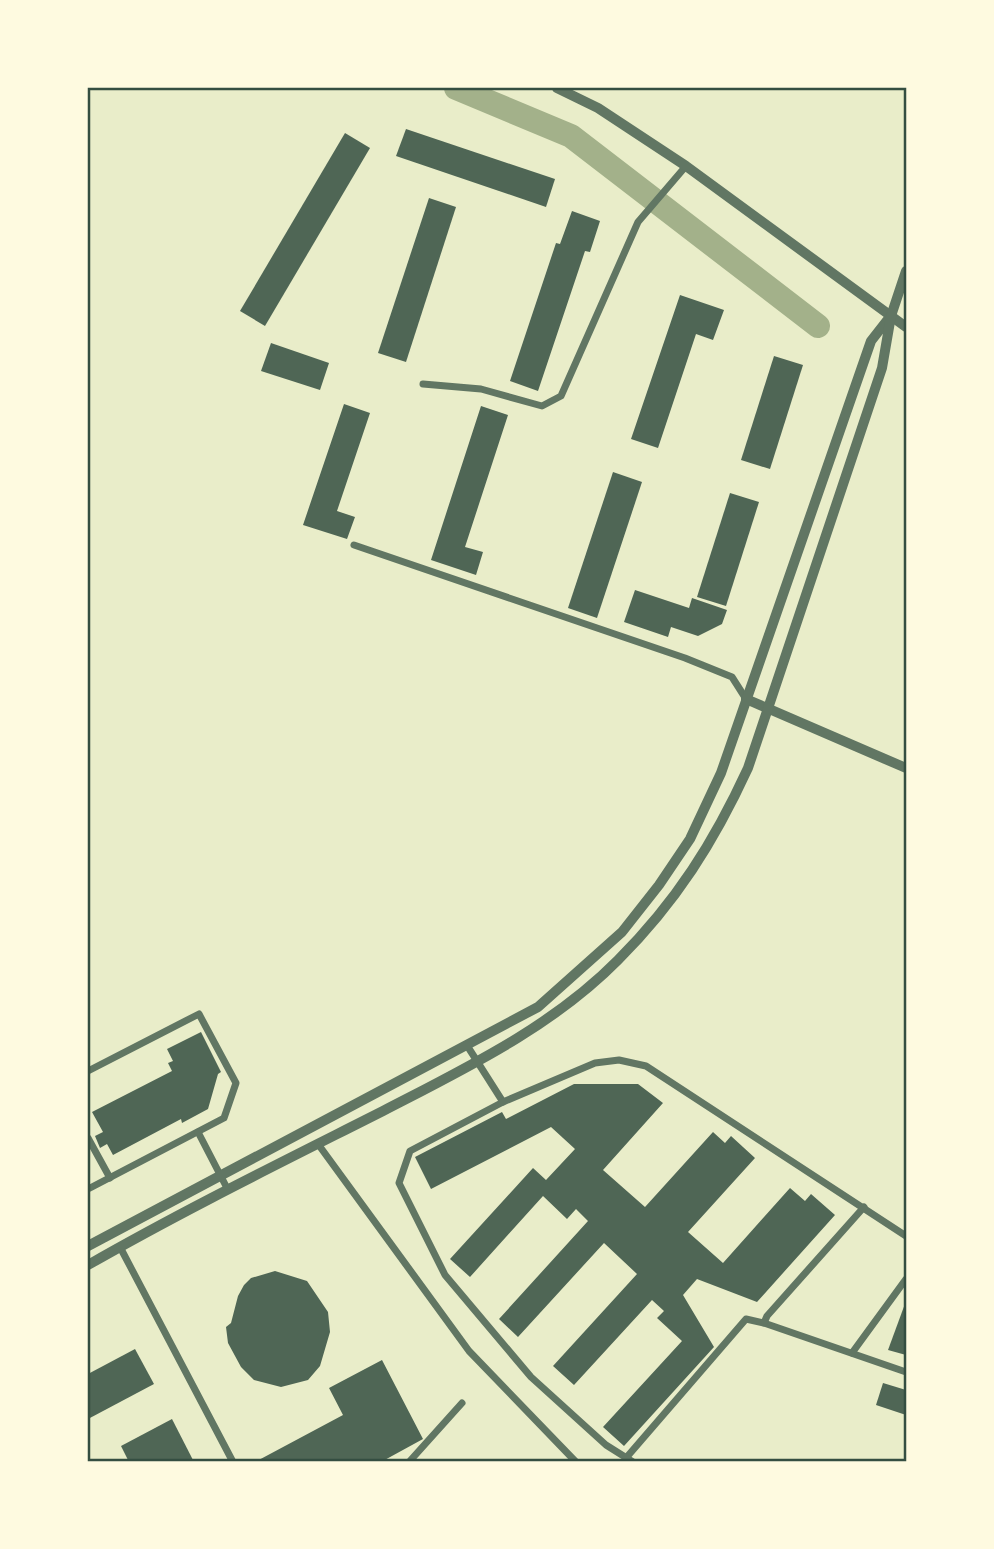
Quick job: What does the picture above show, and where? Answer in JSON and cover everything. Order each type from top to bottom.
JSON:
[{"type":"street","points":[[556,88],[598,108],[686,166],[906,327]]},
{"type":"street","points":[[423,384],[481,388],[542,406],[561,396],[638,222],[686,166]]},
{"type":"street","points":[[88,1265],[476,1063],[545,1021],[617,961],[687,881],[722,826],[748,768],[882,368],[891,316],[906,271]]},
{"type":"street","points":[[88,1245],[468,1047],[538,1007],[622,932],[652,895],[690,839],[721,773],[871,341],[891,316]]},
{"type":"street","points":[[354,545],[685,658],[732,677],[746,699],[906,768]]},
{"type":"street","points":[[88,1072],[199,1014],[236,1083],[225,1118],[90,1188]]},
{"type":"street","points":[[468,1047],[503,1102]]},
{"type":"street","points":[[906,1236],[646,1066],[620,1060],[594,1063],[503,1102],[410,1152],[399,1183],[445,1275],[531,1377],[606,1445],[630,1460],[746,1319],[906,1372]]},
{"type":"street","points":[[198,1132],[228,1190]]},
{"type":"street","points":[[88,1138],[110,1178]]},
{"type":"street","points":[[318,1144],[470,1350],[576,1461]]},
{"type":"street","points":[[764,1323],[766,1316],[864,1207]]},
{"type":"street","points":[[120,1247],[233,1461]]},
{"type":"street","points":[[852,1353],[906,1279]]},
{"type":"street","points":[[409,1461],[462,1403]]},
{"type":"building","points":[[406,129],[555,179],[546,207],[396,156]]},
{"type":"building","points":[[345,133],[370,148],[265,326],[240,311]]},
{"type":"building","points":[[429,198],[456,207],[406,362],[378,353]]},
{"type":"building","points":[[572,211],[600,221],[590,252],[585,251],[538,391],[510,381],[556,243],[560,244]]},
{"type":"building","points":[[680,295],[724,310],[713,340],[696,334],[658,448],[631,439]]},
{"type":"building","points":[[271,343],[329,363],[320,390],[261,371]]},
{"type":"building","points":[[774,356],[803,365],[770,469],[741,460]]},
{"type":"building","points":[[344,404],[370,413],[337,511],[355,517],[347,539],[303,525]]},
{"type":"building","points":[[481,406],[508,415],[465,547],[483,552],[476,575],[431,560]]},
{"type":"building","points":[[613,472],[642,482],[597,618],[568,608]]},
{"type":"building","points":[[730,493],[759,502],[726,606],[697,597]]},
{"type":"building","points":[[635,590],[689,608],[692,598],[727,610],[722,624],[698,636],[671,627],[668,637],[624,622]]},
{"type":"building","points":[[201,1032],[221,1072],[218,1074],[208,1109],[182,1123],[181,1119],[113,1155],[107,1144],[100,1148],[95,1136],[103,1132],[92,1112],[172,1071],[168,1063],[173,1061],[167,1049]]},
{"type":"building","points":[[574,1084],[638,1084],[663,1103],[603,1170],[645,1207],[713,1132],[725,1143],[731,1136],[755,1158],[688,1232],[723,1263],[790,1188],[805,1201],[811,1194],[835,1215],[757,1302],[697,1279],[683,1295],[714,1347],[624,1446],[603,1427],[682,1341],[657,1318],[664,1311],[652,1300],[574,1385],[553,1366],[637,1274],[604,1243],[518,1337],[499,1319],[588,1221],[576,1209],[567,1219],[543,1196],[470,1277],[450,1259],[533,1168],[546,1180],[575,1149],[551,1127],[431,1189],[415,1157],[502,1112],[506,1119]]},
{"type":"building","points":[[275,1271],[307,1281],[328,1312],[330,1332],[320,1366],[308,1380],[281,1387],[254,1380],[241,1367],[228,1343],[226,1327],[231,1323],[238,1296],[244,1285],[251,1278]]},
{"type":"building","points":[[906,1301],[906,1355],[888,1350]]},
{"type":"building","points":[[135,1349],[154,1384],[88,1419],[88,1374]]},
{"type":"building","points":[[382,1360],[423,1439],[381,1462],[255,1462],[343,1415],[329,1388]]},
{"type":"building","points":[[883,1383],[906,1390],[906,1415],[876,1405]]},
{"type":"building","points":[[172,1419],[194,1462],[129,1462],[121,1446]]},
{"type":"waterway","points":[[456,88],[571,136],[818,326]]}]
